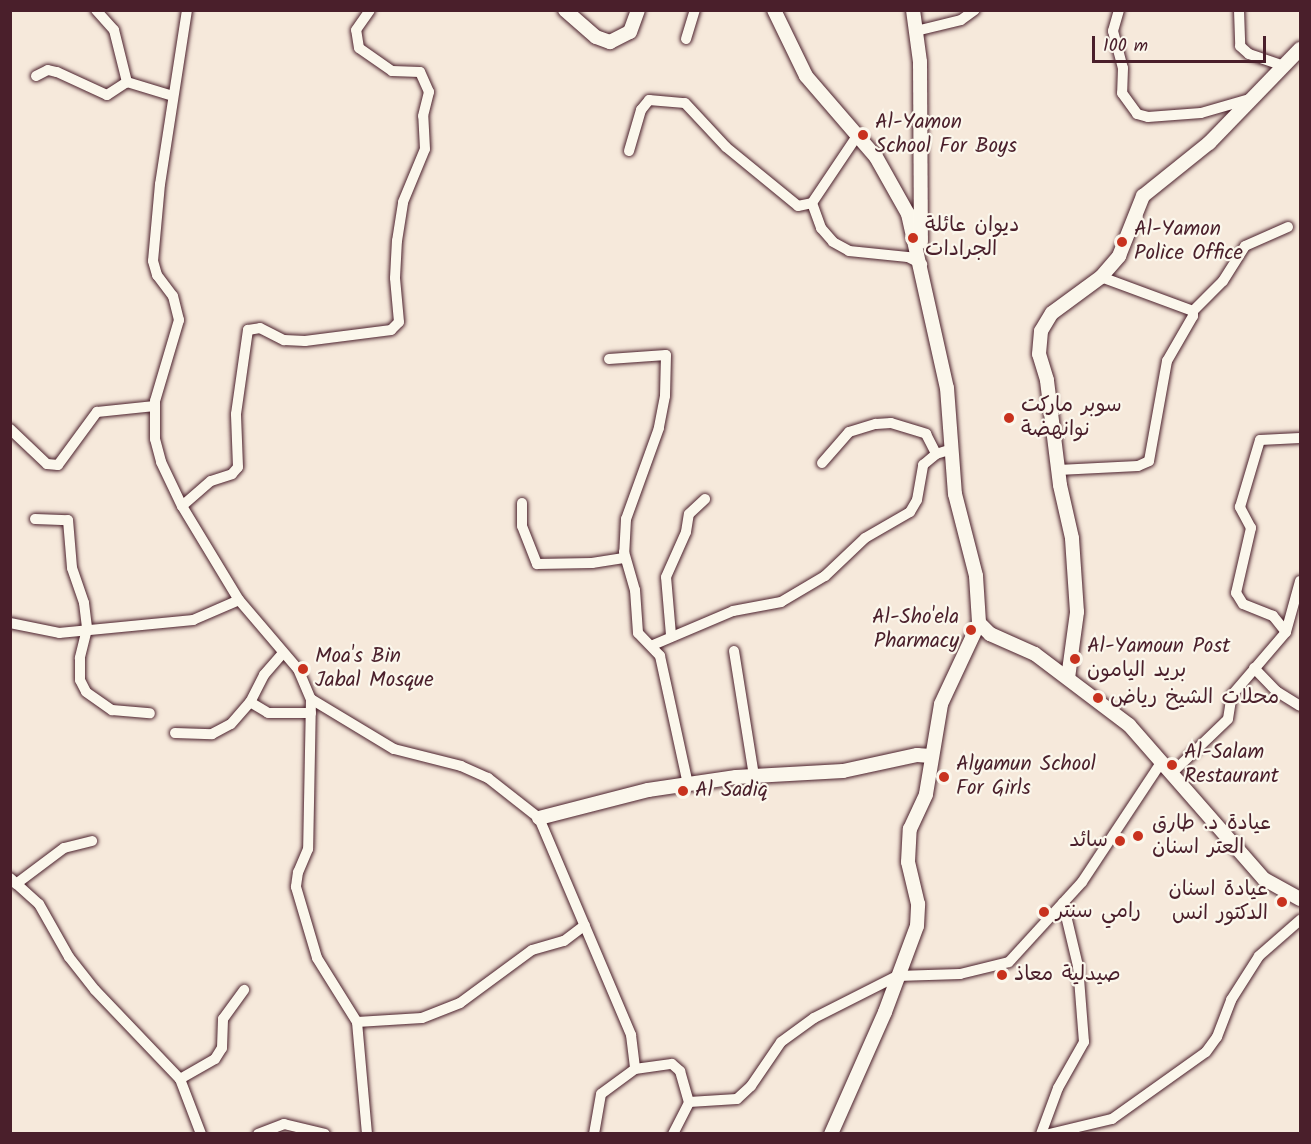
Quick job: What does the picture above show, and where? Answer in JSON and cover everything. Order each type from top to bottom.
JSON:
[{"type":"street","points":[[96,10],[114,30],[127,82]]},
{"type":"street","points":[[187,10],[173,96],[153,261],[157,275],[173,296],[179,320],[155,406],[157,451],[182,506],[238,600],[303,677],[311,699],[308,849],[298,872],[297,887],[323,970],[357,1022],[367,1134]]},
{"type":"street","points":[[182,506],[210,481],[232,474],[238,467],[236,414],[248,330],[260,328],[284,340],[305,340],[391,330],[399,322],[395,278],[402,202],[425,149],[423,116],[429,92],[420,72],[404,69],[392,71],[359,48],[356,30],[370,10]]},
{"type":"street","points":[[566,10],[597,37],[610,42],[630,33],[638,10]]},
{"type":"street","points":[[686,39],[695,10]]},
{"type":"street","points":[[774,10],[806,76],[882,165],[908,214],[922,264],[947,388],[955,494],[976,576],[979,623],[944,697],[931,756],[926,794],[912,822],[908,846],[918,920],[831,1134]]},
{"type":"street","points":[[913,10],[922,126],[922,264]]},
{"type":"street","points":[[916,31],[961,20],[975,10]]},
{"type":"street","points":[[1119,10],[1113,31],[1123,68],[1122,93],[1137,114],[1148,117],[1201,113],[1253,98]]},
{"type":"street","points":[[1239,10],[1240,46],[1249,54],[1284,66]]},
{"type":"street","points":[[1068,678],[1077,612],[1072,538],[1058,470],[1039,339],[1052,313],[1101,276],[1125,246],[1143,196],[1209,143],[1300,49]]},
{"type":"street","points":[[36,76],[48,70],[57,72],[107,95],[127,82],[173,96]]},
{"type":"street","points":[[629,151],[641,110],[649,100],[685,103],[726,147],[798,206],[812,203],[857,136]]},
{"type":"street","points":[[812,203],[821,228],[833,242],[849,251],[908,257],[922,264]]},
{"type":"street","points":[[1058,470],[1138,466],[1149,461],[1167,361],[1193,311],[1223,281],[1245,246],[1288,227]]},
{"type":"street","points":[[1101,276],[1193,311]]},
{"type":"street","points":[[609,359],[666,356],[665,396],[646,471],[626,519],[624,558],[635,590],[638,633],[652,645],[660,656],[688,784]]},
{"type":"street","points":[[10,429],[48,464],[58,465],[97,412],[155,406]]},
{"type":"street","points":[[822,464],[849,432],[876,423],[891,423],[926,434],[936,454]]},
{"type":"street","points":[[1286,632],[1273,616],[1243,604],[1236,593],[1251,528],[1240,507],[1260,440],[1300,438]]},
{"type":"street","points":[[652,645],[671,635],[733,611],[781,602],[825,576],[865,538],[910,512],[917,500],[923,465],[936,454],[952,449]]},
{"type":"street","points":[[671,635],[666,577],[686,532],[689,514],[705,499]]},
{"type":"street","points":[[522,503],[522,526],[537,564],[592,563],[624,558]]},
{"type":"street","points":[[35,519],[68,520],[72,568],[84,603],[87,628],[80,664],[80,680],[86,692],[112,710],[150,713]]},
{"type":"street","points":[[1173,772],[1228,719],[1232,695],[1286,632],[1300,581]]},
{"type":"street","points":[[10,623],[58,633],[87,628],[193,620],[238,600]]},
{"type":"street","points":[[979,623],[990,634],[1035,654],[1129,725],[1173,772],[1264,879],[1300,899]]},
{"type":"street","points":[[734,651],[754,776]]},
{"type":"street","points":[[175,732],[212,734],[231,724],[250,702],[264,675],[283,652]]},
{"type":"street","points":[[1254,668],[1276,691],[1300,706]]},
{"type":"street","points":[[311,699],[394,749],[461,766],[488,778],[539,818],[631,1035],[635,1069]]},
{"type":"street","points":[[250,702],[268,712],[311,713]]},
{"type":"street","points":[[539,818],[688,784],[754,776],[843,771],[917,755],[931,756]]},
{"type":"street","points":[[689,1102],[737,1099],[751,1086],[780,1042],[814,1018],[897,976],[960,974],[1009,962],[1082,882],[1162,761]]},
{"type":"street","points":[[92,841],[64,848],[13,881],[39,904],[69,957],[95,990],[180,1079],[201,1134]]},
{"type":"street","points":[[1041,1134],[1058,1088],[1084,1042],[1078,966],[1063,903]]},
{"type":"street","points":[[1049,1134],[1112,1119],[1206,1052],[1217,1037],[1232,1000],[1259,956],[1300,920]]},
{"type":"street","points":[[357,1022],[422,1018],[460,1004],[532,950],[564,941],[585,925]]},
{"type":"street","points":[[180,1079],[215,1059],[222,1048],[223,1019],[244,990]]},
{"type":"street","points":[[594,1134],[601,1094],[635,1069],[672,1064],[680,1071],[689,1102],[673,1134]]},
{"type":"street","points":[[258,1134],[284,1124],[325,1134]]},
{"type":"place","name":"Al-Yamon School For Boys","points":[[863,135]]},
{"type":"place","name":"ديوان عائلة الجرادات","points":[[913,238]]},
{"type":"place","name":"Al-Yamon Police Office","points":[[1122,242]]},
{"type":"place","name":"سوبر ماركت نوانهضة","points":[[1009,418]]},
{"type":"place","name":"Al-Sho'ela Pharmacy","points":[[971,630]]},
{"type":"place","name":"Al-Yamoun Post بريد اليامون","points":[[1075,659]]},
{"type":"place","name":"Moa's Bin Jabal Mosque","points":[[303,669]]},
{"type":"place","name":"محلات الشيخ رياض","points":[[1098,698]]},
{"type":"place","name":"Al-Salam Restaurant","points":[[1172,765]]},
{"type":"place","name":"Alyamun School For Girls","points":[[944,777]]},
{"type":"place","name":"Al Sadiq","points":[[683,791]]},
{"type":"place","name":"عيادة د. طارق العتر اسنان","points":[[1138,836]]},
{"type":"place","name":"سائد","points":[[1120,841]]},
{"type":"place","name":"عيادة اسنان الدكتور انس","points":[[1282,902]]},
{"type":"place","name":"رامي سنتر","points":[[1044,912]]},
{"type":"place","name":"صيدلية معاذ","points":[[1002,975]]}]
